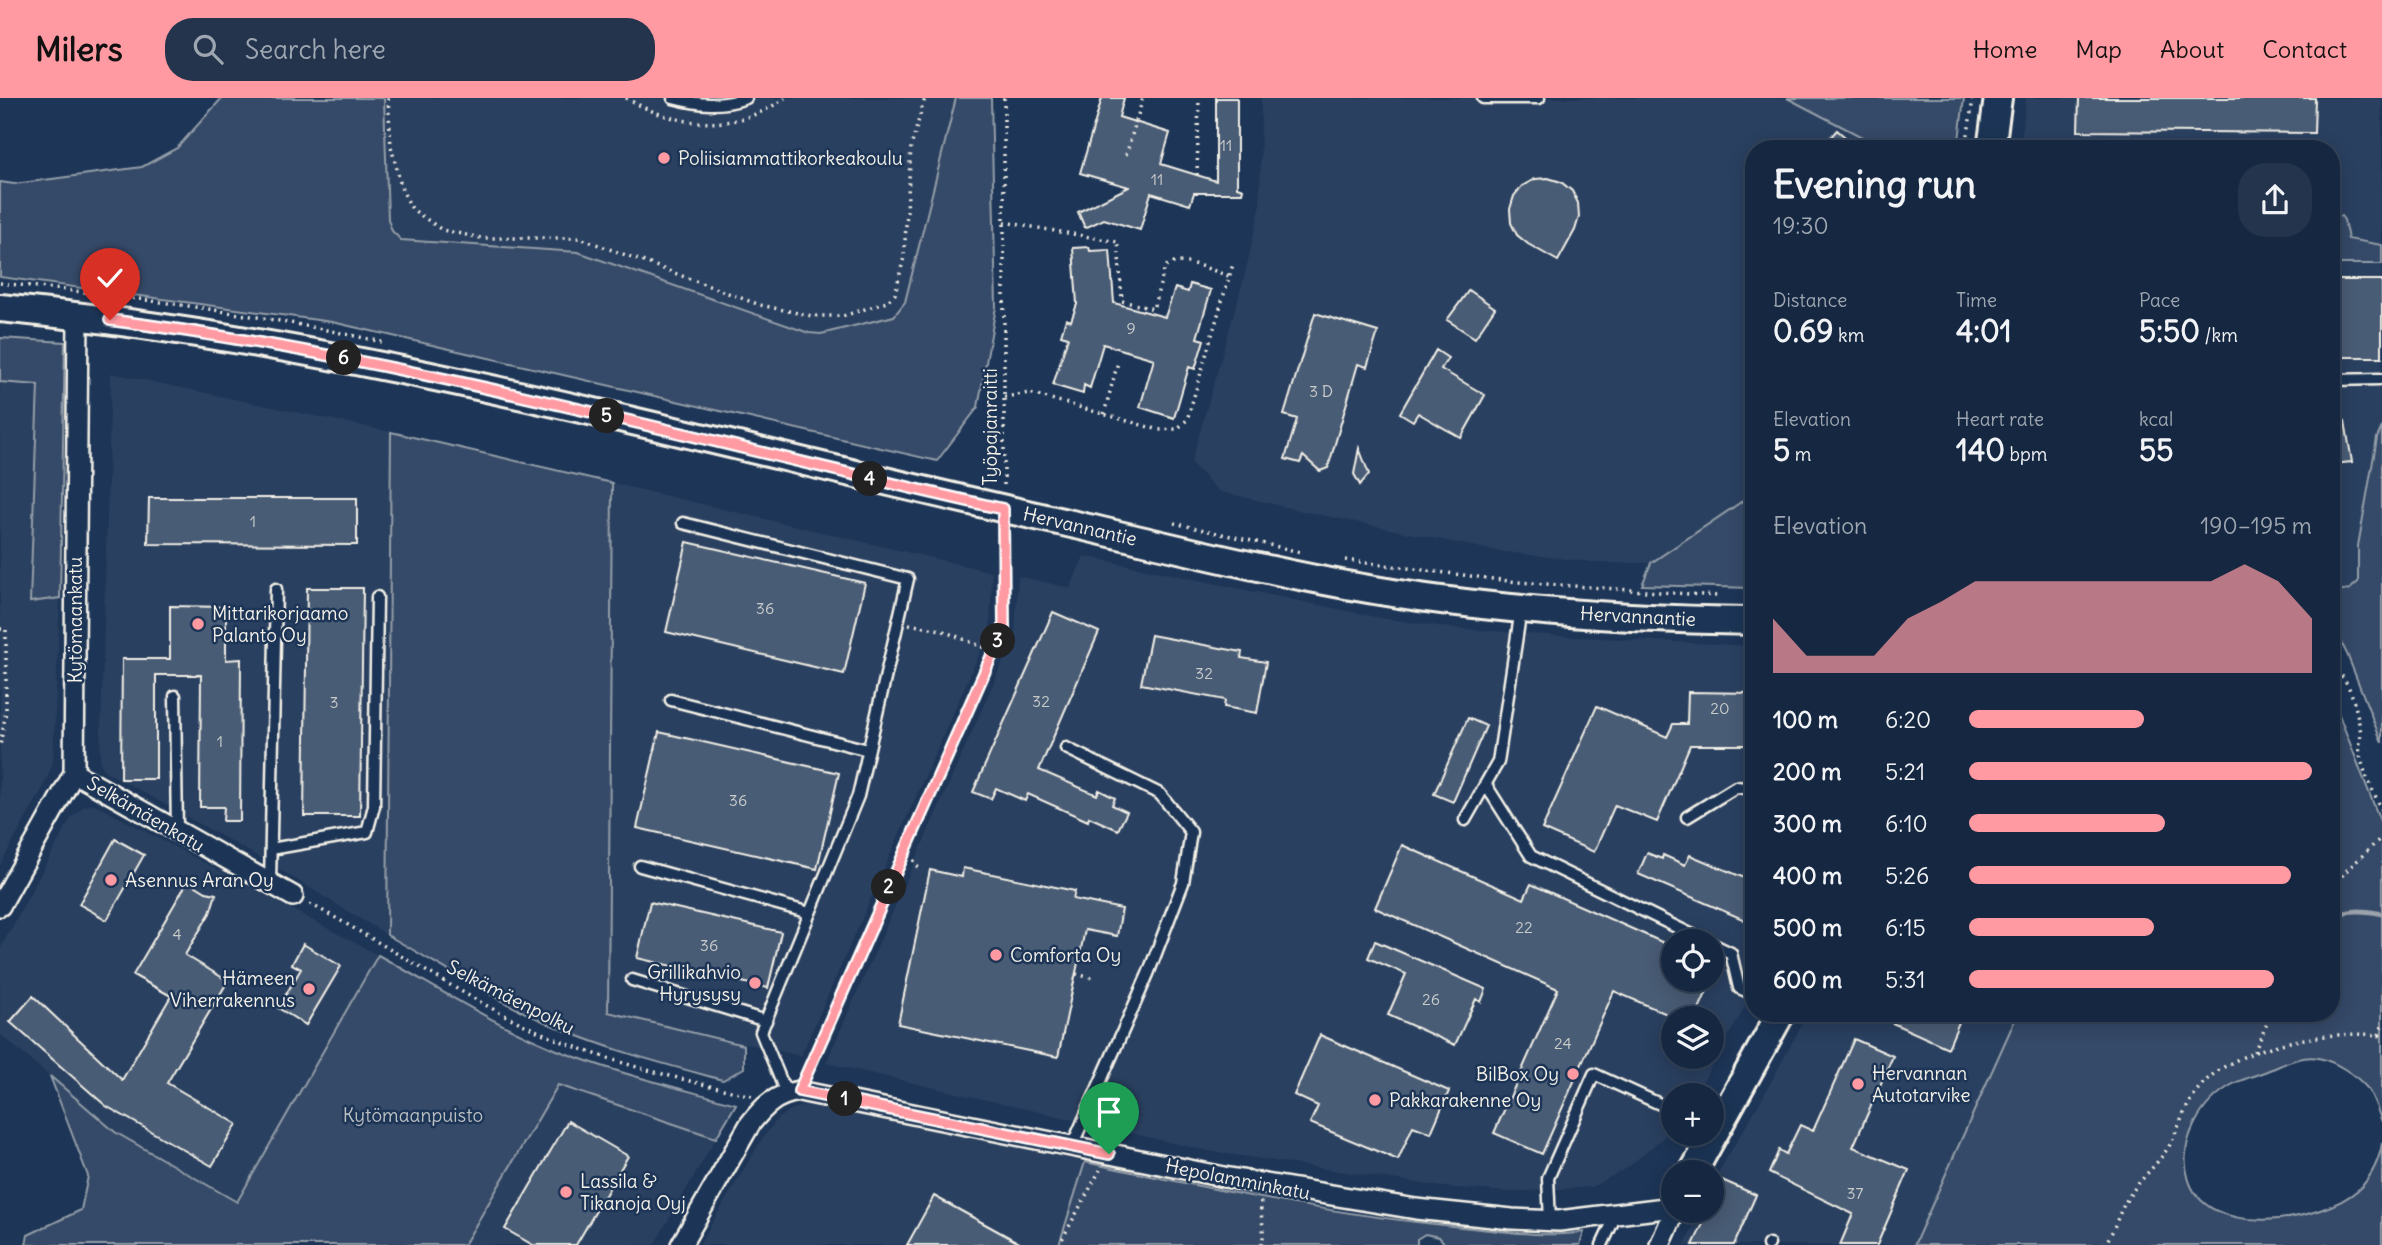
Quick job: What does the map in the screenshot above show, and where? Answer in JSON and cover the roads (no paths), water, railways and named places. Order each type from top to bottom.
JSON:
[{"type":"main road","points":[[1993,140],[1998,98]]},
{"type":"main road","name":"Hervannantie","points":[[0,308],[78,316],[284,346],[1008,494],[1327,581],[1521,608],[1641,618],[1745,621]]},
{"type":"main road","points":[[1724,1111],[1776,1022]]},
{"type":"street","name":"Kytömaankatu","points":[[2,897],[74,773],[78,316]]},
{"type":"street","name":"Selkämäenkatu","points":[[74,773],[293,895]]},
{"type":"street","name":"Hepolamminkatu","points":[[786,1095],[1072,1146],[1264,1185],[1416,1209],[1550,1221],[1661,1210]]},
{"type":"street","points":[[681,1245],[750,1125],[786,1095]]},
{"type":"street","points":[[1660,1245],[1669,1223]]},
{"type":"lane","points":[[673,98],[696,104],[727,104],[746,98]]},
{"type":"lane","points":[[1483,98],[1539,98]]},
{"type":"lane","points":[[2340,380],[2380,379]]},
{"type":"lane","points":[[683,523],[908,579],[858,796],[761,1032],[786,1095]]},
{"type":"lane","points":[[270,884],[276,589]]},
{"type":"lane","points":[[271,849],[366,832],[374,806],[377,597]]},
{"type":"lane","points":[[1465,820],[1498,762],[1521,608]]},
{"type":"lane","points":[[176,696],[177,832]]},
{"type":"lane","points":[[671,700],[868,750]]},
{"type":"lane","points":[[1066,748],[1160,794],[1191,832],[1183,883],[1148,974],[1072,1146]]},
{"type":"lane","points":[[1486,785],[1531,856],[1680,929]]},
{"type":"lane","points":[[1687,817],[1736,787],[1745,788]]},
{"type":"lane","points":[[640,866],[810,913]]},
{"type":"lane","points":[[1724,950],[1731,953],[1739,988],[1745,990]]},
{"type":"lane","points":[[632,980],[766,1020]]},
{"type":"lane","points":[[1550,1221],[1548,1178],[1594,1074],[1661,1105]]},
{"type":"lane","points":[[1602,1245],[1617,1214]]},
{"type":"waterway","points":[[2340,915],[2356,911],[2382,914]]},
{"type":"place","name":"Poliisiammattikorkeakoulu","points":[[664,158]]},
{"type":"place","name":"Mittarikorjaamo Palanto Oy","points":[[198,624]]},
{"type":"place","name":"Asennus Aran Oy","points":[[111,880]]},
{"type":"place","name":"Comforta Oy","points":[[996,955]]},
{"type":"place","name":"Grillikahvio Hyrysysy","points":[[755,983]]},
{"type":"place","name":"Hämeen Viherrakennus","points":[[309,989]]},
{"type":"place","name":"BilBox Oy","points":[[1573,1074]]},
{"type":"place","name":"Hervannan Autotarvike","points":[[1858,1084]]},
{"type":"place","name":"Pakkarakenne Oy","points":[[1375,1100]]},
{"type":"place","name":"Lassila & Tikanoja Oyj","points":[[566,1192]]},
{"type":"park label","name":"Kytömaanpuisto","points":[[413,1115]]}]
